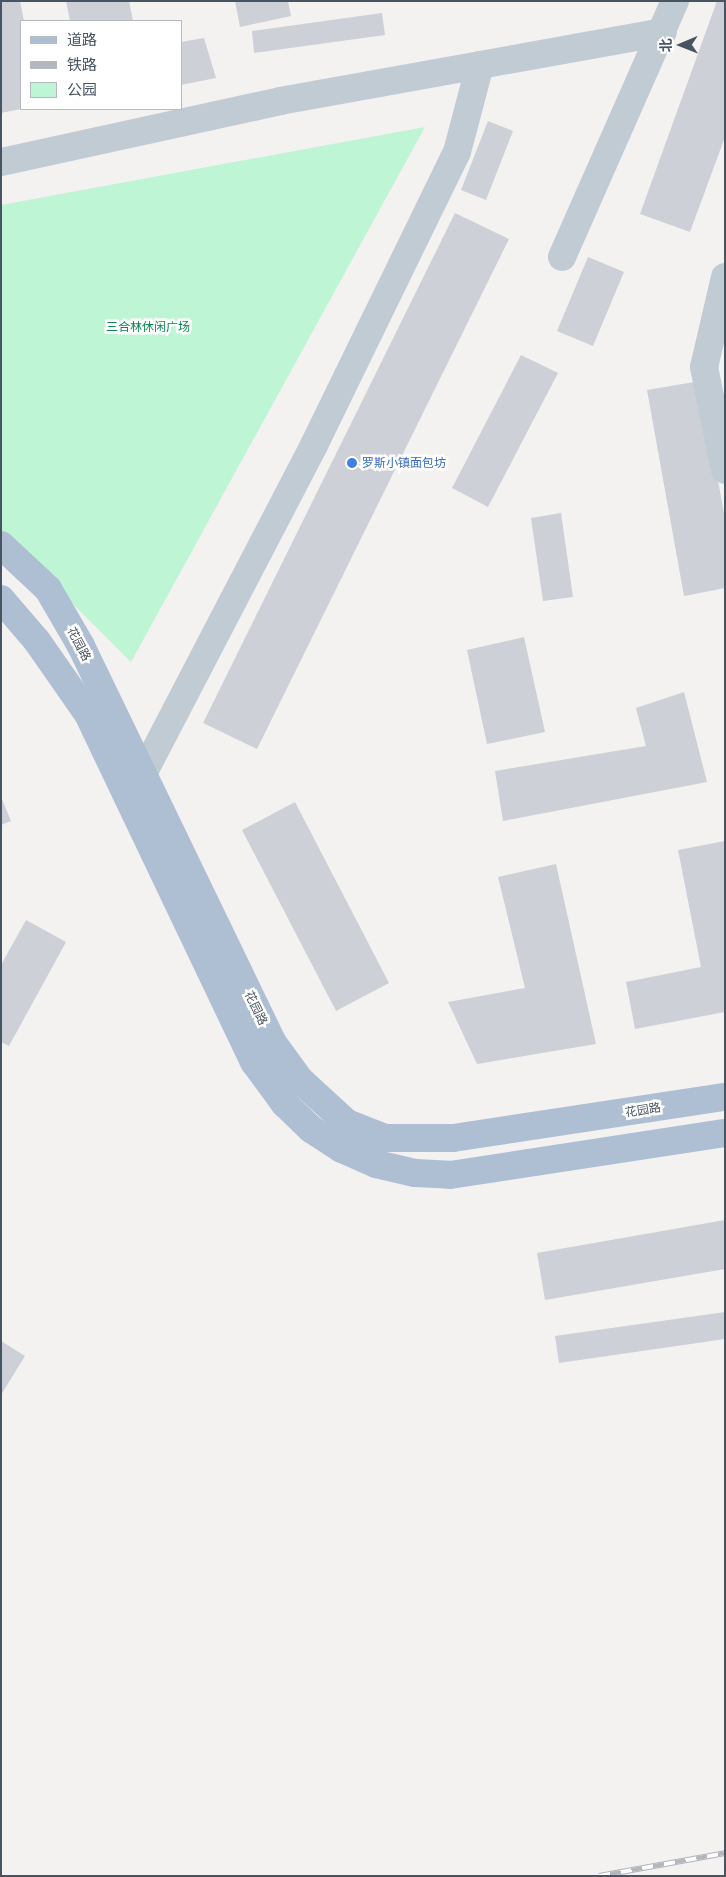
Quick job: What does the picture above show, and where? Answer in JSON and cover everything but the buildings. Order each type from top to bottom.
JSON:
[{"type":"main road","name":"花园路","points":[[1,545],[48,589],[81,646],[273,1043],[300,1080],[347,1123],[385,1138],[453,1138],[725,1097]]},
{"type":"main road","name":"花园路","points":[[1,600],[37,641],[88,714],[254,1062],[285,1104],[311,1129],[342,1149],[392,1167],[450,1175],[725,1133]]},
{"type":"street","points":[[562,257],[663,32],[675,1]]},
{"type":"street","points":[[1,162],[280,101],[663,32]]},
{"type":"street","points":[[129,801],[314,445],[458,152],[480,65]]},
{"type":"street","points":[[725,277],[704,367],[725,470]]},
{"type":"green space","name":"三合林休闲广场","points":[[425,127],[131,662],[1,532],[1,205]]},
{"type":"railway","points":[[599,1876],[725,1853]]},
{"type":"place","name":"罗斯小镇面包坊","points":[[352,463]]}]
